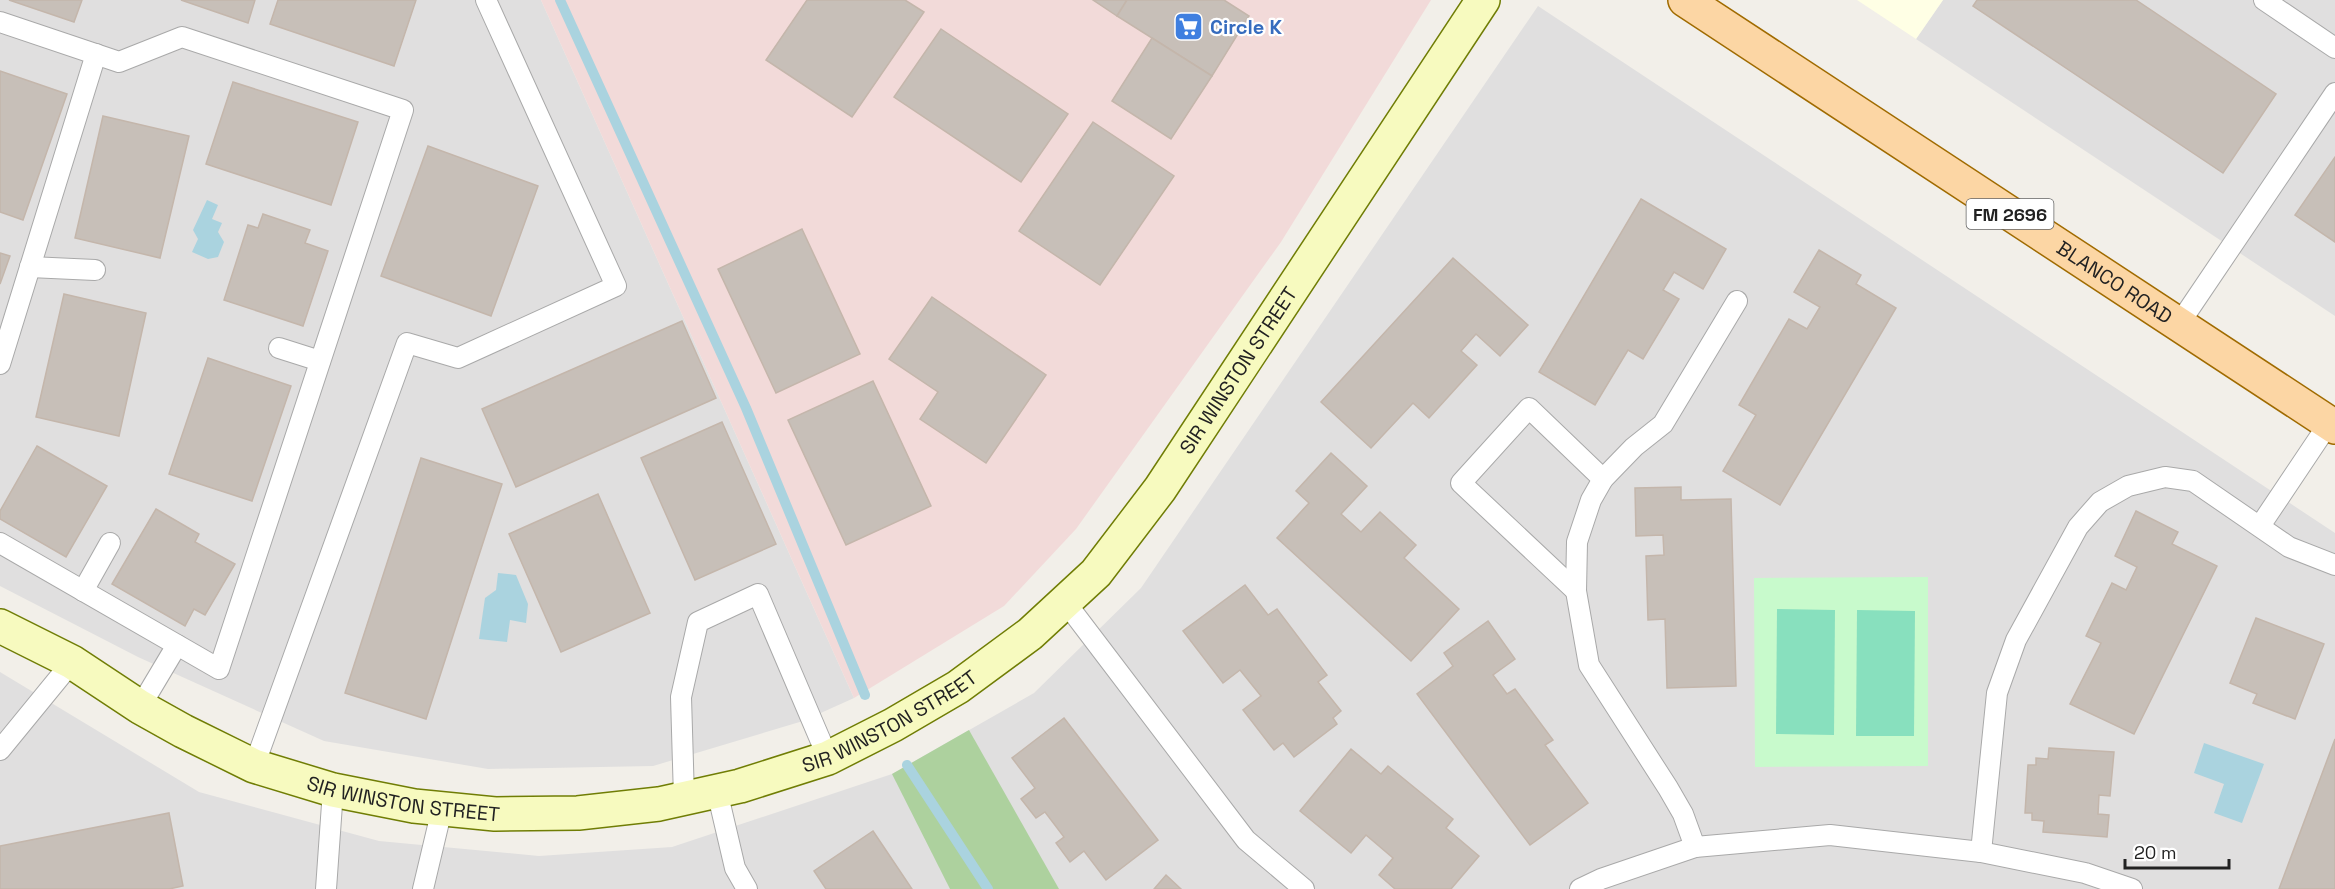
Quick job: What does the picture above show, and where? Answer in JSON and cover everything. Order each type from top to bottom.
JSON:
[{"type":"main road","name":"BLANCO ROAD","points":[[1685,0],[2332,425]]},
{"type":"street","name":"SIR WINSTON STREET","points":[[0,626],[72,662],[140,707],[254,766],[333,790],[414,806],[495,814],[578,813],[717,791],[828,758],[893,725],[958,687],[1030,634],[1096,573],[1160,489],[1482,0]]},
{"type":"lane","points":[[254,766],[407,343],[458,358],[616,286],[486,0]]},
{"type":"lane","points":[[2264,0],[2335,48]]},
{"type":"lane","points":[[0,22],[119,62],[182,37],[403,110],[219,669],[0,543]]},
{"type":"lane","points":[[0,364],[96,54]]},
{"type":"lane","points":[[2179,324],[2335,93]]},
{"type":"lane","points":[[30,267],[95,270]]},
{"type":"lane","points":[[1695,847],[1683,814],[1668,788],[1589,665],[1576,591],[1577,542],[1591,500],[1603,478],[1634,447],[1663,424],[1737,301]]},
{"type":"lane","points":[[279,348],[320,361]]},
{"type":"lane","points":[[1576,591],[1461,483],[1529,408],[1603,478]]},
{"type":"lane","points":[[2260,526],[2332,425]]},
{"type":"lane","points":[[1982,852],[1998,693],[2016,640],[2078,527],[2100,502],[2128,486],[2164,477],[2193,481],[2289,547],[2335,565]]},
{"type":"lane","points":[[83,591],[110,543]]},
{"type":"lane","points":[[684,798],[681,697],[698,622],[758,594],[828,758]]},
{"type":"lane","points":[[1066,603],[1245,840],[1304,889]]},
{"type":"lane","points":[[140,707],[177,645]]},
{"type":"lane","points":[[0,750],[72,662]]},
{"type":"lane","points":[[326,889],[333,790]]},
{"type":"lane","points":[[717,791],[735,868],[747,889]]},
{"type":"lane","points":[[423,889],[442,809]]},
{"type":"lane","points":[[1580,889],[1601,879],[1695,847],[1830,835],[1982,852],[2085,873],[2132,889]]},
{"type":"shaded area","points":[[0,0],[541,0],[854,698],[803,721],[653,766],[488,769],[324,741],[138,657],[0,586]]},
{"type":"shaded area","points":[[541,0],[1431,0],[1281,242],[1076,529],[1004,606],[854,698]]},
{"type":"shaded area","points":[[1857,0],[1943,0],[1916,39]]},
{"type":"shaded area","points":[[1943,0],[2335,0],[2335,316],[1916,39]]},
{"type":"shaded area","points":[[1538,6],[2335,533],[2335,889],[0,889],[0,672],[199,792],[379,841],[539,856],[672,847],[892,774],[1034,693],[1141,588]]},
{"type":"green space","points":[[1928,577],[1928,766],[1755,767],[1754,578]]},
{"type":"green space","points":[[1777,609],[1835,610],[1834,735],[1776,734]]},
{"type":"green space","points":[[1857,610],[1915,611],[1914,736],[1856,736]]},
{"type":"green space","points":[[969,730],[1059,889],[950,889],[892,774]]},
{"type":"water","points":[[207,200],[218,205],[212,219],[222,223],[218,232],[224,242],[218,257],[208,259],[192,252],[198,239],[193,230]]},
{"type":"water","points":[[498,573],[516,575],[528,604],[526,623],[510,620],[507,642],[479,639],[485,598],[496,590]]},
{"type":"water","points":[[2204,743],[2264,764],[2242,823],[2214,813],[2224,784],[2194,773]]},
{"type":"building","points":[[9,0],[82,0],[74,22]]},
{"type":"building","points":[[181,0],[255,0],[248,23]]},
{"type":"building","points":[[278,0],[416,0],[394,66],[270,24]]},
{"type":"building","points":[[807,0],[905,0],[924,12],[852,117],[766,60]]},
{"type":"building","points":[[1093,0],[1127,0],[1117,16]]},
{"type":"building","name":"Circle K","points":[[1127,0],[1224,0],[1249,16],[1212,76],[1117,16]]},
{"type":"building","points":[[1977,0],[2136,0],[2276,94],[2223,173],[1973,6]]},
{"type":"building","points":[[941,29],[1068,114],[1021,182],[894,97]]},
{"type":"building","points":[[1152,38],[1212,76],[1171,139],[1112,101]]},
{"type":"building","points":[[0,71],[67,94],[23,220],[0,212]]},
{"type":"building","points":[[233,82],[358,122],[331,205],[206,164]]},
{"type":"building","points":[[103,116],[189,136],[160,258],[75,238]]},
{"type":"building","points":[[1093,122],[1174,176],[1100,285],[1019,231]]},
{"type":"building","points":[[428,146],[538,186],[491,316],[381,276]]},
{"type":"building","points":[[2335,157],[2335,242],[2295,215]]},
{"type":"building","points":[[1641,199],[1726,249],[1703,289],[1674,272],[1663,290],[1679,299],[1643,359],[1628,350],[1595,405],[1539,372]]},
{"type":"building","points":[[263,214],[310,230],[305,243],[328,251],[303,326],[224,300],[248,225],[258,228]]},
{"type":"building","points":[[802,229],[860,354],[776,393],[718,269]]},
{"type":"building","points":[[1819,250],[1861,275],[1856,284],[1896,308],[1780,505],[1723,471],[1756,415],[1739,405],[1789,319],[1807,329],[1820,307],[1794,292]]},
{"type":"building","points":[[0,253],[10,256],[0,284]]},
{"type":"building","points":[[1453,258],[1528,325],[1500,356],[1476,334],[1461,351],[1477,365],[1429,418],[1413,403],[1371,448],[1321,402]]},
{"type":"building","points":[[64,294],[146,313],[119,436],[36,417]]},
{"type":"building","points":[[932,297],[1046,375],[986,463],[920,419],[938,392],[889,359]]},
{"type":"building","points":[[682,321],[716,398],[516,487],[482,409]]},
{"type":"building","points":[[208,358],[291,386],[252,501],[169,474]]},
{"type":"building","points":[[873,381],[931,506],[846,545],[788,420]]},
{"type":"building","points":[[722,422],[776,544],[695,580],[641,458]]},
{"type":"building","points":[[37,446],[107,486],[66,557],[0,519],[0,511]]},
{"type":"building","points":[[1331,453],[1367,486],[1341,514],[1361,532],[1380,512],[1416,545],[1404,558],[1459,609],[1411,661],[1277,538],[1309,503],[1296,491]]},
{"type":"building","points":[[421,458],[502,484],[426,719],[345,693]]},
{"type":"building","points":[[1681,487],[1681,500],[1731,499],[1736,686],[1667,688],[1665,619],[1648,620],[1646,556],[1664,555],[1663,535],[1636,536],[1635,488]]},
{"type":"building","points":[[598,494],[650,613],[561,652],[509,534]]},
{"type":"building","points":[[156,509],[199,534],[195,542],[235,564],[205,615],[194,609],[185,626],[112,584]]},
{"type":"building","points":[[2136,511],[2178,532],[2172,544],[2217,566],[2134,734],[2070,704],[2101,643],[2086,636],[2112,583],[2126,590],[2137,567],[2115,556]]},
{"type":"building","points":[[1245,585],[1268,615],[1277,609],[1327,675],[1318,682],[1341,711],[1333,718],[1337,724],[1294,757],[1283,743],[1274,750],[1243,710],[1261,696],[1240,670],[1223,683],[1183,631]]},
{"type":"building","points":[[2256,618],[2324,644],[2295,719],[2253,703],[2257,694],[2230,683]]},
{"type":"building","points":[[1488,621],[1515,659],[1493,675],[1507,694],[1515,689],[1553,740],[1545,745],[1588,803],[1530,845],[1417,694],[1453,666],[1444,653]]},
{"type":"building","points":[[1064,718],[1158,840],[1106,880],[1084,851],[1070,862],[1056,843],[1064,837],[1045,812],[1036,818],[1021,799],[1035,788],[1012,758]]},
{"type":"building","points":[[2335,739],[2335,889],[2279,889]]},
{"type":"building","points":[[2049,748],[2114,752],[2110,796],[2099,795],[2098,814],[2109,815],[2107,837],[2043,832],[2044,821],[2032,820],[2032,813],[2025,813],[2028,765],[2036,765],[2036,758],[2048,759]]},
{"type":"building","points":[[1351,749],[1381,774],[1388,766],[1453,819],[1446,828],[1479,856],[1451,889],[1395,889],[1379,875],[1393,858],[1366,835],[1351,853],[1300,811]]},
{"type":"building","points":[[169,813],[183,886],[169,889],[0,889],[0,846]]},
{"type":"building","points":[[873,831],[912,889],[826,889],[814,871]]},
{"type":"building","points":[[1166,875],[1181,889],[1154,889]]},
{"type":"waterway","points":[[560,0],[746,408],[865,695]]},
{"type":"waterway","points":[[907,765],[988,889]]},
{"type":"place","name":"Circle K","points":[[1189,27]]}]
